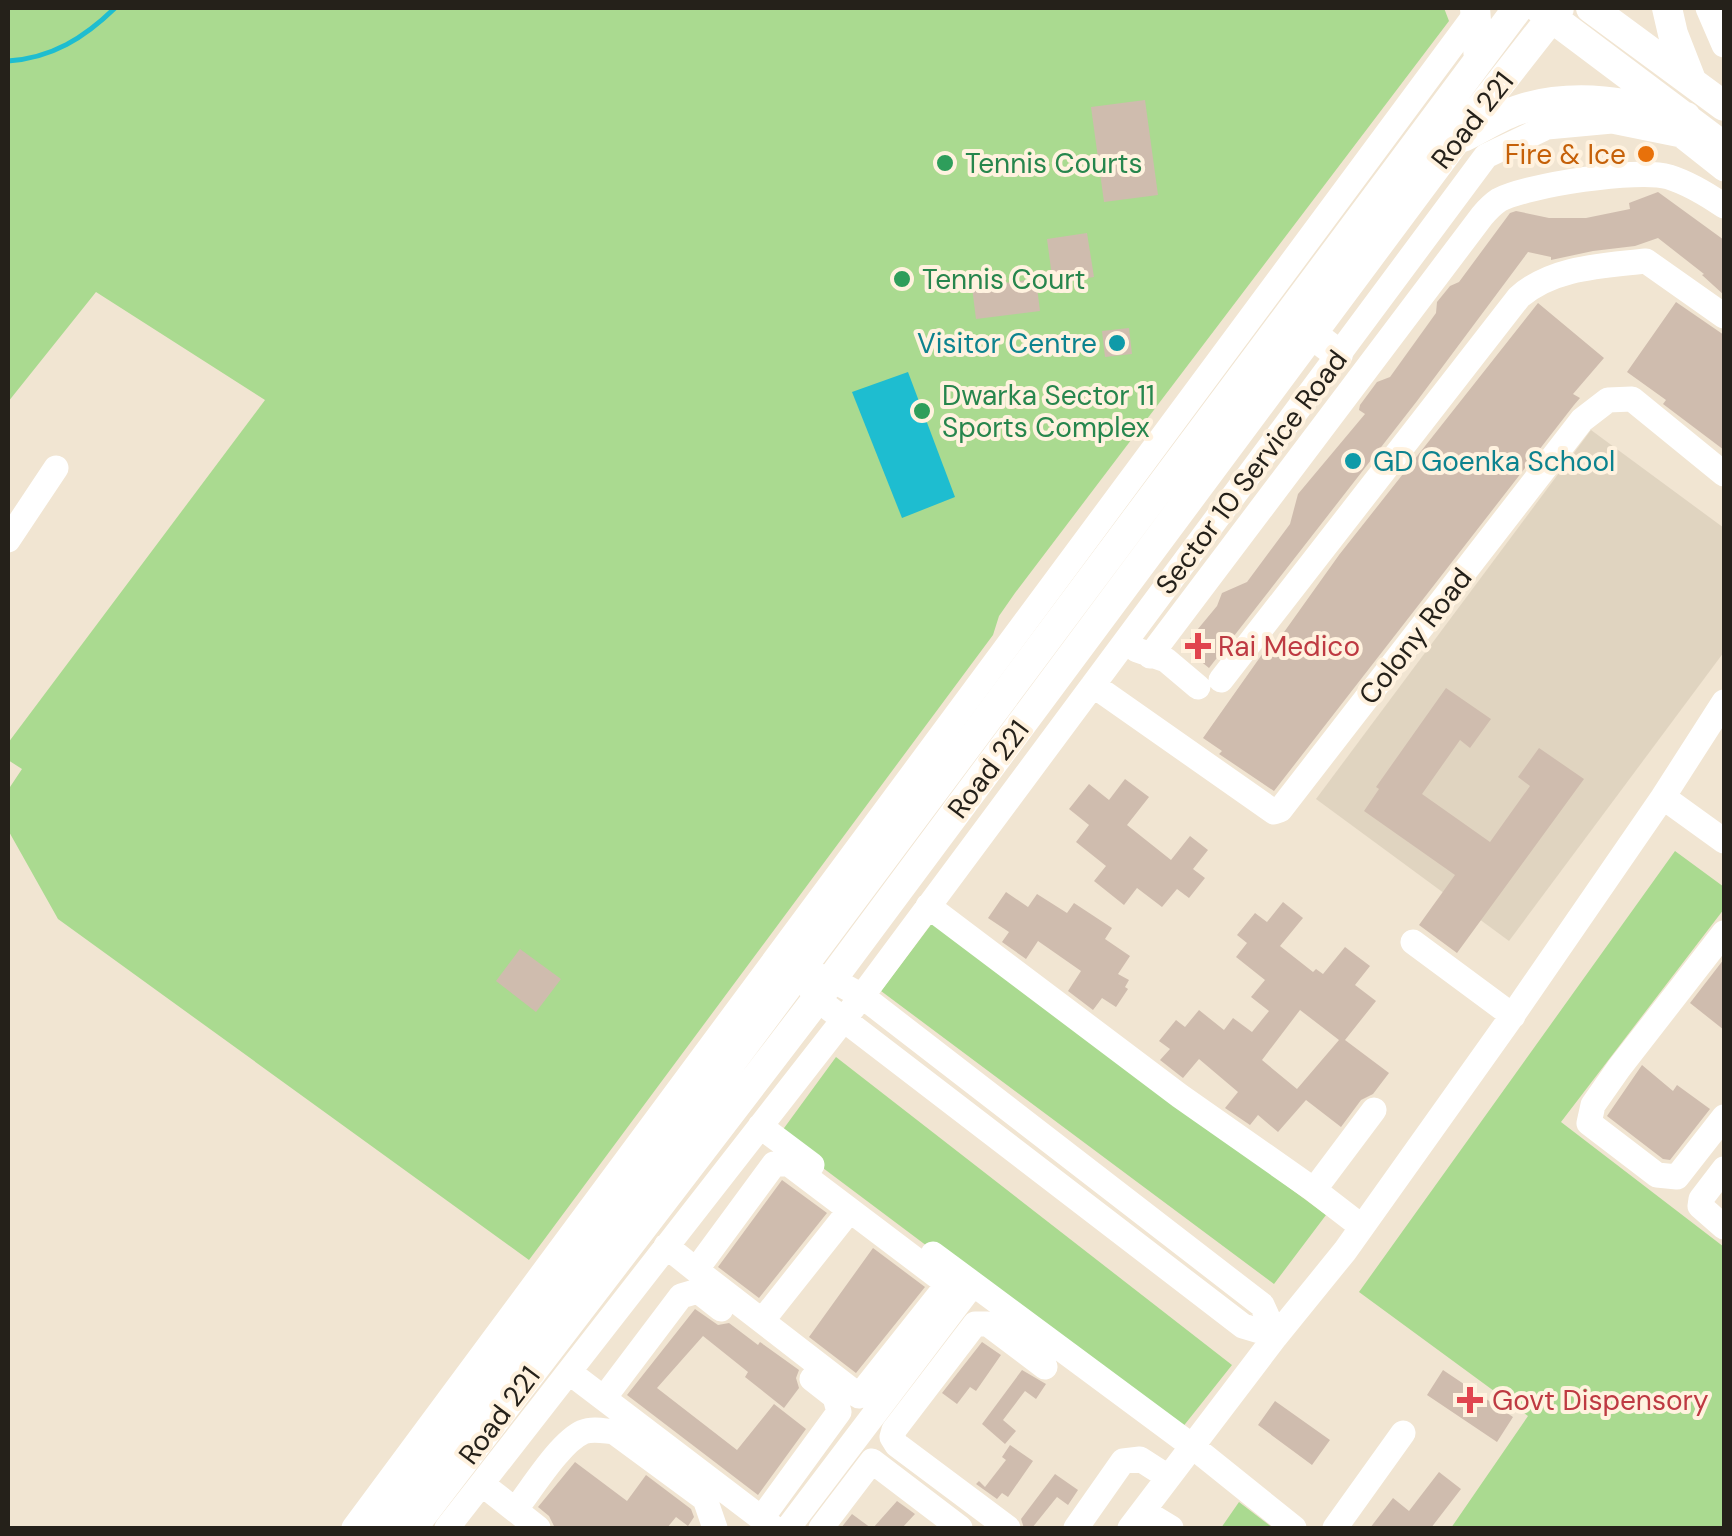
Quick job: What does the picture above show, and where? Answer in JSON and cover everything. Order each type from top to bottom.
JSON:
[{"type":"main road","name":"Road 221","points":[[383,1528],[801,972],[1228,373],[1518,8]]},
{"type":"main road","points":[[1591,8],[1724,106]]},
{"type":"main road","points":[[1668,8],[1673,34],[1692,81]]},
{"type":"main road","points":[[1475,11],[1479,60]]},
{"type":"main road","name":"Road 221","points":[[412,1528],[824,989],[1549,11]]},
{"type":"main road","points":[[1549,11],[1724,147]]},
{"type":"main road","points":[[1455,141],[1521,108],[1588,99],[1640,104],[1686,118]]},
{"type":"main road","points":[[1312,334],[1338,354]]},
{"type":"street","points":[[1708,8],[1724,46]]},
{"type":"street","points":[[354,1528],[1228,373],[1475,11]]},
{"type":"street","name":"Sector 10 Service Road","points":[[455,1526],[482,1484],[844,1020],[1486,156],[1546,127],[1612,121],[1681,135],[1724,169]]},
{"type":"street","points":[[1150,656],[1496,202],[1628,174],[1667,176],[1724,206]]},
{"type":"street","points":[[1123,644],[1166,660],[1209,683],[1519,297],[1532,286],[1563,272],[1646,261],[1724,316]]},
{"type":"street","name":"Colony Road","points":[[1093,685],[1265,809],[1280,810],[1582,420],[1608,400],[1632,399],[1724,474]]},
{"type":"street","points":[[8,540],[56,468]]},
{"type":"street","points":[[1171,1528],[1136,1520],[1362,1228],[1513,1016],[1724,702]]},
{"type":"street","points":[[1662,796],[1724,841]]},
{"type":"street","points":[[928,906],[1362,1228]]},
{"type":"street","points":[[1724,933],[1618,1068],[1592,1105],[1589,1123],[1658,1175],[1677,1177],[1724,1117]]},
{"type":"street","points":[[1412,942],[1513,1016]]},
{"type":"street","points":[[801,972],[824,989],[844,1020],[1243,1326],[1276,1336]]},
{"type":"street","points":[[824,989],[862,996],[1262,1306],[1276,1336]]},
{"type":"street","points":[[1314,1190],[1374,1110]]},
{"type":"street","points":[[760,1126],[1192,1446],[1294,1528]]},
{"type":"street","points":[[696,1270],[774,1164],[790,1164],[944,1284],[788,1528]]},
{"type":"street","points":[[1724,1169],[1700,1206],[1724,1227]]},
{"type":"street","points":[[762,1321],[850,1210]]},
{"type":"street","points":[[666,1246],[869,1402]]},
{"type":"street","points":[[869,1402],[973,1284]]},
{"type":"street","points":[[569,1372],[768,1524],[838,1412],[835,1397],[698,1291],[680,1296],[604,1398]]},
{"type":"street","points":[[1008,1528],[892,1437],[975,1324],[988,1324],[1046,1367]]},
{"type":"street","points":[[515,1510],[571,1440],[585,1431],[598,1430],[614,1432],[704,1499],[715,1528]]},
{"type":"street","points":[[1335,1528],[1403,1433]]},
{"type":"street","points":[[1076,1528],[1123,1462],[1140,1459],[1168,1478]]},
{"type":"street","points":[[821,1528],[872,1460],[960,1528]]},
{"type":"street","points":[[482,1484],[538,1528]]},
{"type":"shaded area","name":"GD Goenka School","points":[[1591,430],[1724,528],[1724,652],[1509,941],[1316,799]]},
{"type":"green space","points":[[8,8],[1444,8],[1449,21],[1015,593],[999,616],[993,635],[529,1260],[58,919],[8,830],[8,790],[22,769],[8,760],[8,743],[265,400],[96,292],[8,402]]},
{"type":"green space","points":[[1675,851],[1724,887],[1724,909],[1561,1122],[1724,1247],[1724,1528],[1451,1528],[1528,1416],[1359,1292]]},
{"type":"green space","points":[[933,922],[1326,1215],[1274,1284],[881,991]]},
{"type":"green space","points":[[836,1057],[1232,1365],[1174,1438],[779,1135]]},
{"type":"green space","points":[[1239,1502],[1273,1528],[1221,1528]]},
{"type":"water","points":[[908,372],[955,497],[902,518],[852,392]]},
{"type":"building","points":[[1145,100],[1158,195],[1104,202],[1091,107]]},
{"type":"building","points":[[1658,192],[1724,240],[1724,295],[1658,238],[1635,246],[1551,260],[1528,252],[1209,668],[1183,647],[1217,606],[1222,593],[1247,582],[1290,524],[1298,494],[1365,414],[1359,410],[1360,405],[1377,382],[1390,377],[1436,313],[1437,302],[1450,286],[1459,282],[1510,213],[1586,218],[1630,209],[1629,203]]},
{"type":"building","points":[[1087,233],[1094,277],[1053,284],[1047,239]]},
{"type":"building","points":[[1036,279],[1040,311],[976,319],[972,287]]},
{"type":"building","points":[[1676,302],[1724,335],[1724,450],[1627,372]]},
{"type":"building","points":[[1538,303],[1604,358],[1573,394],[1580,398],[1274,791],[1219,754],[1222,751],[1203,738],[1263,653],[1267,656],[1339,555]]},
{"type":"building","name":"Visitor Centre","points":[[1129,328],[1132,354],[1105,357],[1102,331]]},
{"type":"building","points":[[1446,688],[1491,719],[1470,748],[1460,740],[1422,794],[1490,842],[1530,786],[1518,777],[1539,748],[1584,779],[1457,953],[1419,925],[1455,875],[1364,811],[1379,789],[1376,787]]},
{"type":"building","points":[[1125,779],[1149,797],[1127,825],[1171,860],[1190,836],[1208,850],[1193,869],[1205,878],[1189,898],[1177,889],[1162,907],[1137,888],[1124,905],[1094,881],[1106,866],[1076,842],[1089,825],[1069,809],[1089,784],[1109,800]]},
{"type":"building","points":[[1006,892],[1028,907],[1037,894],[1067,913],[1074,903],[1112,928],[1105,939],[1130,956],[1118,974],[1129,980],[1125,987],[1128,989],[1116,1007],[1102,998],[1093,1010],[1068,991],[1081,971],[1038,941],[1026,959],[1002,942],[1009,932],[988,918]]},
{"type":"building","points":[[1283,902],[1303,918],[1280,946],[1313,972],[1316,969],[1323,974],[1345,947],[1370,966],[1355,985],[1376,1001],[1345,1040],[1389,1073],[1341,1127],[1306,1100],[1278,1132],[1258,1115],[1250,1125],[1225,1108],[1238,1092],[1199,1059],[1183,1078],[1160,1060],[1170,1049],[1159,1041],[1176,1020],[1185,1027],[1199,1010],[1224,1030],[1233,1018],[1252,1032],[1269,1011],[1251,997],[1265,980],[1236,957],[1247,943],[1237,935],[1255,913],[1267,922]],"holes":[[[1300,1010],[1339,1040],[1297,1089],[1262,1060]]]},
{"type":"building","points":[[520,949],[561,979],[536,1012],[496,981]]},
{"type":"building","points":[[1724,959],[1724,1030],[1690,1003]]},
{"type":"building","points":[[1642,1065],[1673,1091],[1677,1085],[1710,1109],[1670,1160],[1663,1159],[1607,1116]]},
{"type":"building","points":[[782,1180],[827,1213],[759,1298],[718,1267]]},
{"type":"building","points":[[873,1248],[925,1287],[856,1373],[809,1337]]},
{"type":"building","points":[[695,1309],[718,1325],[729,1323],[799,1370],[799,1388],[784,1408],[703,1336],[657,1388],[737,1450],[774,1404],[806,1429],[758,1495],[627,1395]]},
{"type":"building","points":[[982,1342],[1001,1355],[976,1391],[970,1387],[957,1404],[942,1393]]},
{"type":"building","points":[[1022,1370],[1046,1384],[1036,1399],[1025,1391],[1003,1420],[1016,1431],[1005,1444],[982,1424]]},
{"type":"building","points":[[1443,1370],[1513,1417],[1497,1442],[1427,1395]]},
{"type":"building","points":[[1275,1401],[1330,1440],[1312,1465],[1258,1425]]},
{"type":"building","points":[[1010,1445],[1033,1461],[1008,1497],[1002,1493],[997,1499],[976,1484],[979,1481],[985,1487],[1006,1460],[1002,1457]]},
{"type":"building","points":[[575,1462],[627,1501],[646,1475],[691,1509],[694,1517],[688,1526],[676,1517],[667,1528],[555,1528],[538,1507]]},
{"type":"building","points":[[1439,1472],[1461,1489],[1431,1528],[1370,1528],[1393,1498],[1409,1511]]},
{"type":"building","points":[[1055,1474],[1078,1490],[1068,1505],[1057,1497],[1032,1528],[1024,1528],[1021,1519]]},
{"type":"building","points":[[897,1501],[915,1514],[902,1528],[873,1528]]},
{"type":"building","points":[[852,1514],[871,1528],[841,1528]]},
{"type":"waterway","points":[[8,61],[39,56],[66,45],[115,8]]},
{"type":"place","name":"Fire & Ice","points":[[1646,154]]},
{"type":"place","name":"Tennis Courts","points":[[945,163]]},
{"type":"place","name":"Tennis Court","points":[[902,279]]},
{"type":"place","name":"Visitor Centre","points":[[1117,343]]},
{"type":"place","name":"Dwarka Sector 11 Sports Complex","points":[[922,411]]},
{"type":"place","name":"GD Goenka School","points":[[1353,461]]},
{"type":"place","name":"Rai Medico","points":[[1198,646]]},
{"type":"place","name":"Govt Dispensory","points":[[1470,1400]]}]
